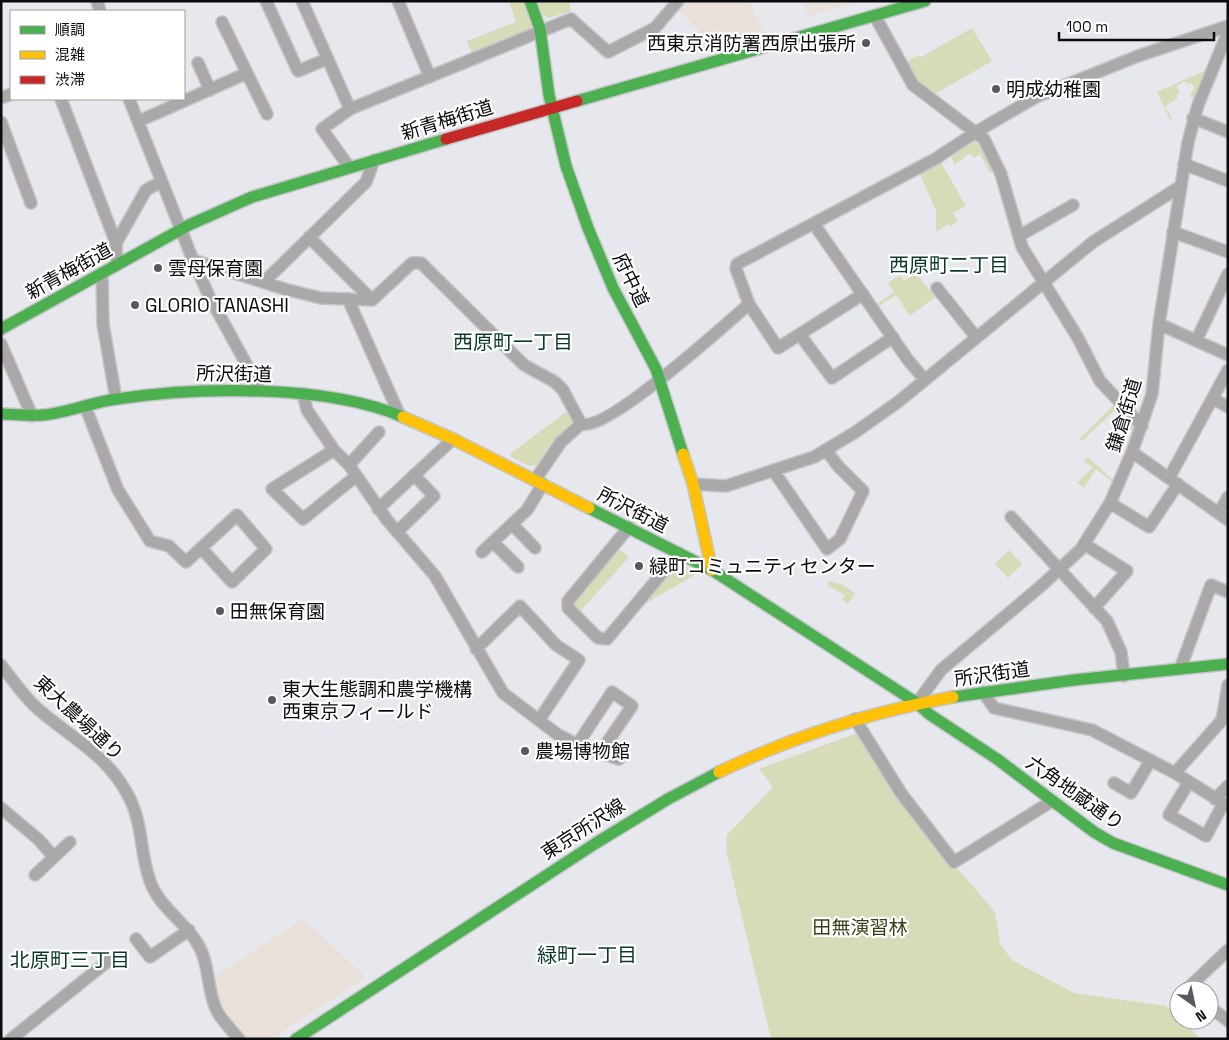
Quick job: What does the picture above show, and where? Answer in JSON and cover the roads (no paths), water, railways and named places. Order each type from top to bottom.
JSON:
[{"type":"main road","name":"府中道","points":[[530,1],[540,29],[551,108],[566,166],[588,228],[614,288],[656,368],[692,484],[712,570]]},
{"type":"main road","name":"新青梅街道","points":[[1,328],[180,230],[252,197],[551,108],[925,1]]},
{"type":"main road","name":"所沢街道","points":[[1,414],[32,416],[116,399],[202,390],[303,394],[358,403],[399,414],[453,439],[712,570],[917,703],[983,692],[1228,664]]},
{"type":"main road","name":"東京所沢線","points":[[296,1039],[642,813],[704,779],[761,753],[855,719],[917,703]]},
{"type":"main road","name":"六角地蔵通り","points":[[917,703],[929,714],[997,759],[1094,832],[1113,843],[1228,885]]},
{"type":"street","points":[[266,1],[298,71],[327,59]]},
{"type":"street","points":[[302,1],[350,108]]},
{"type":"street","points":[[398,1],[430,77]]},
{"type":"street","points":[[349,167],[322,129],[350,108],[430,77],[540,29],[571,19],[608,52],[655,28],[678,1]]},
{"type":"street","points":[[875,1],[877,15],[913,85],[984,139],[1001,174],[1022,247],[1078,338],[1104,386],[1142,426]]},
{"type":"street","points":[[222,22],[267,114]]},
{"type":"street","points":[[863,294],[778,348],[749,304],[736,269],[737,264],[935,159],[976,132],[1036,97],[1138,56],[1228,26]]},
{"type":"street","name":"鎌倉街道","points":[[917,703],[941,670],[1058,570],[1084,544],[1110,504],[1142,426],[1152,394],[1159,324],[1193,118],[1228,32]]},
{"type":"street","points":[[198,63],[210,90]]},
{"type":"street","points":[[139,121],[247,73]]},
{"type":"street","points":[[61,100],[116,243],[117,265]]},
{"type":"street","points":[[129,100],[180,230],[209,296],[261,391]]},
{"type":"street","points":[[1193,118],[1228,132]]},
{"type":"street","points":[[1,122],[31,203]]},
{"type":"street","points":[[264,282],[366,182],[374,160]]},
{"type":"street","points":[[1184,164],[1227,179]]},
{"type":"street","points":[[116,243],[146,190],[161,182]]},
{"type":"street","points":[[692,484],[726,486],[814,457],[854,434],[925,380],[1093,242],[1181,186]]},
{"type":"street","points":[[1019,236],[1073,205]]},
{"type":"street","points":[[814,224],[908,360],[925,380]]},
{"type":"street","points":[[1173,232],[1228,252]]},
{"type":"street","points":[[310,238],[372,300]]},
{"type":"street","points":[[193,260],[321,298],[372,300],[412,263],[421,263],[524,364],[555,382],[563,390],[581,424]]},
{"type":"street","points":[[102,273],[103,324],[116,399]]},
{"type":"street","points":[[1196,341],[1228,274]]},
{"type":"street","points":[[937,288],[976,338]]},
{"type":"street","points":[[348,299],[399,414]]},
{"type":"street","points":[[482,552],[527,510],[539,482],[561,442],[581,424],[585,425],[598,420],[660,381],[749,304]]},
{"type":"street","points":[[1159,324],[1228,355]]},
{"type":"street","points":[[800,335],[832,378],[893,336]]},
{"type":"street","points":[[1,344],[32,416]]},
{"type":"street","points":[[1110,504],[1149,527],[1174,481],[1228,370]]},
{"type":"street","points":[[303,394],[307,410],[334,450],[349,465],[355,477],[378,509],[436,576],[476,649],[503,693],[557,734],[577,745],[619,759]]},
{"type":"street","points":[[1214,399],[1228,407]]},
{"type":"street","points":[[85,406],[118,490],[150,541],[169,546],[186,562],[201,548],[237,515],[266,549],[232,582],[201,548]]},
{"type":"street","points":[[349,465],[379,432]]},
{"type":"street","points":[[378,509],[453,439]]},
{"type":"street","points":[[334,450],[272,489],[302,519],[355,477]]},
{"type":"street","points":[[773,470],[827,548],[840,539],[863,491],[838,466],[826,450]]},
{"type":"street","points":[[1132,452],[1223,516],[1228,497]]},
{"type":"street","points":[[397,532],[434,496],[414,475]]},
{"type":"street","points":[[1011,517],[1107,621],[1121,652],[1124,676]]},
{"type":"street","points":[[512,524],[535,548]]},
{"type":"street","points":[[629,527],[568,601],[568,608],[598,638],[607,639],[679,553]]},
{"type":"street","points":[[493,542],[518,567]]},
{"type":"street","points":[[1084,544],[1127,571],[1094,608]]},
{"type":"street","points":[[1180,669],[1211,585],[1228,592]]},
{"type":"street","points":[[476,649],[520,606],[556,644],[579,660],[540,720]]},
{"type":"street","name":"東大農場通り","points":[[1,665],[35,707],[87,745],[114,773],[129,797],[138,821],[150,883],[162,902],[189,930],[206,960],[216,1010],[239,1039]]},
{"type":"street","points":[[1175,773],[1222,720],[1228,685]]},
{"type":"street","points":[[577,745],[612,692],[632,706],[600,753]]},
{"type":"street","points":[[983,692],[994,708],[1092,730],[1175,773],[1222,803]]},
{"type":"street","points":[[855,719],[901,793],[954,862],[1052,801]]},
{"type":"street","points":[[1114,783],[1131,793],[1151,760]]},
{"type":"street","points":[[1189,782],[1170,815],[1206,836],[1228,786]]},
{"type":"street","points":[[1,808],[38,839],[54,857]]},
{"type":"street","points":[[35,874],[70,842]]},
{"type":"street","points":[[136,939],[150,957],[189,930]]},
{"type":"street","points":[[1196,980],[1228,950]]},
{"type":"street","points":[[11,1039],[113,957]]},
{"type":"place","name":"西東京消防署西原出張所","points":[[866,43]]},
{"type":"place","name":"明成幼稚園","points":[[996,89]]},
{"type":"place","name":"雲母保育園","points":[[158,268]]},
{"type":"place","name":"GLORIO TANASHI","points":[[135,305]]},
{"type":"place","name":"緑町コミュニティセンター","points":[[639,566]]},
{"type":"place","name":"田無保育園","points":[[220,611]]},
{"type":"place","name":"東大生態調和農学機構 西東京フィールド","points":[[272,700]]},
{"type":"place","name":"農場博物館","points":[[525,751]]},
{"type":"district","name":"西原町二丁目","points":[[949,265]]},
{"type":"district","name":"西原町一丁目","points":[[513,342]]},
{"type":"district","name":"緑町一丁目","points":[[587,955]]},
{"type":"district","name":"北原町三丁目","points":[[70,960]]},
{"type":"park label","name":"田無演習林","points":[[860,927]]}]
